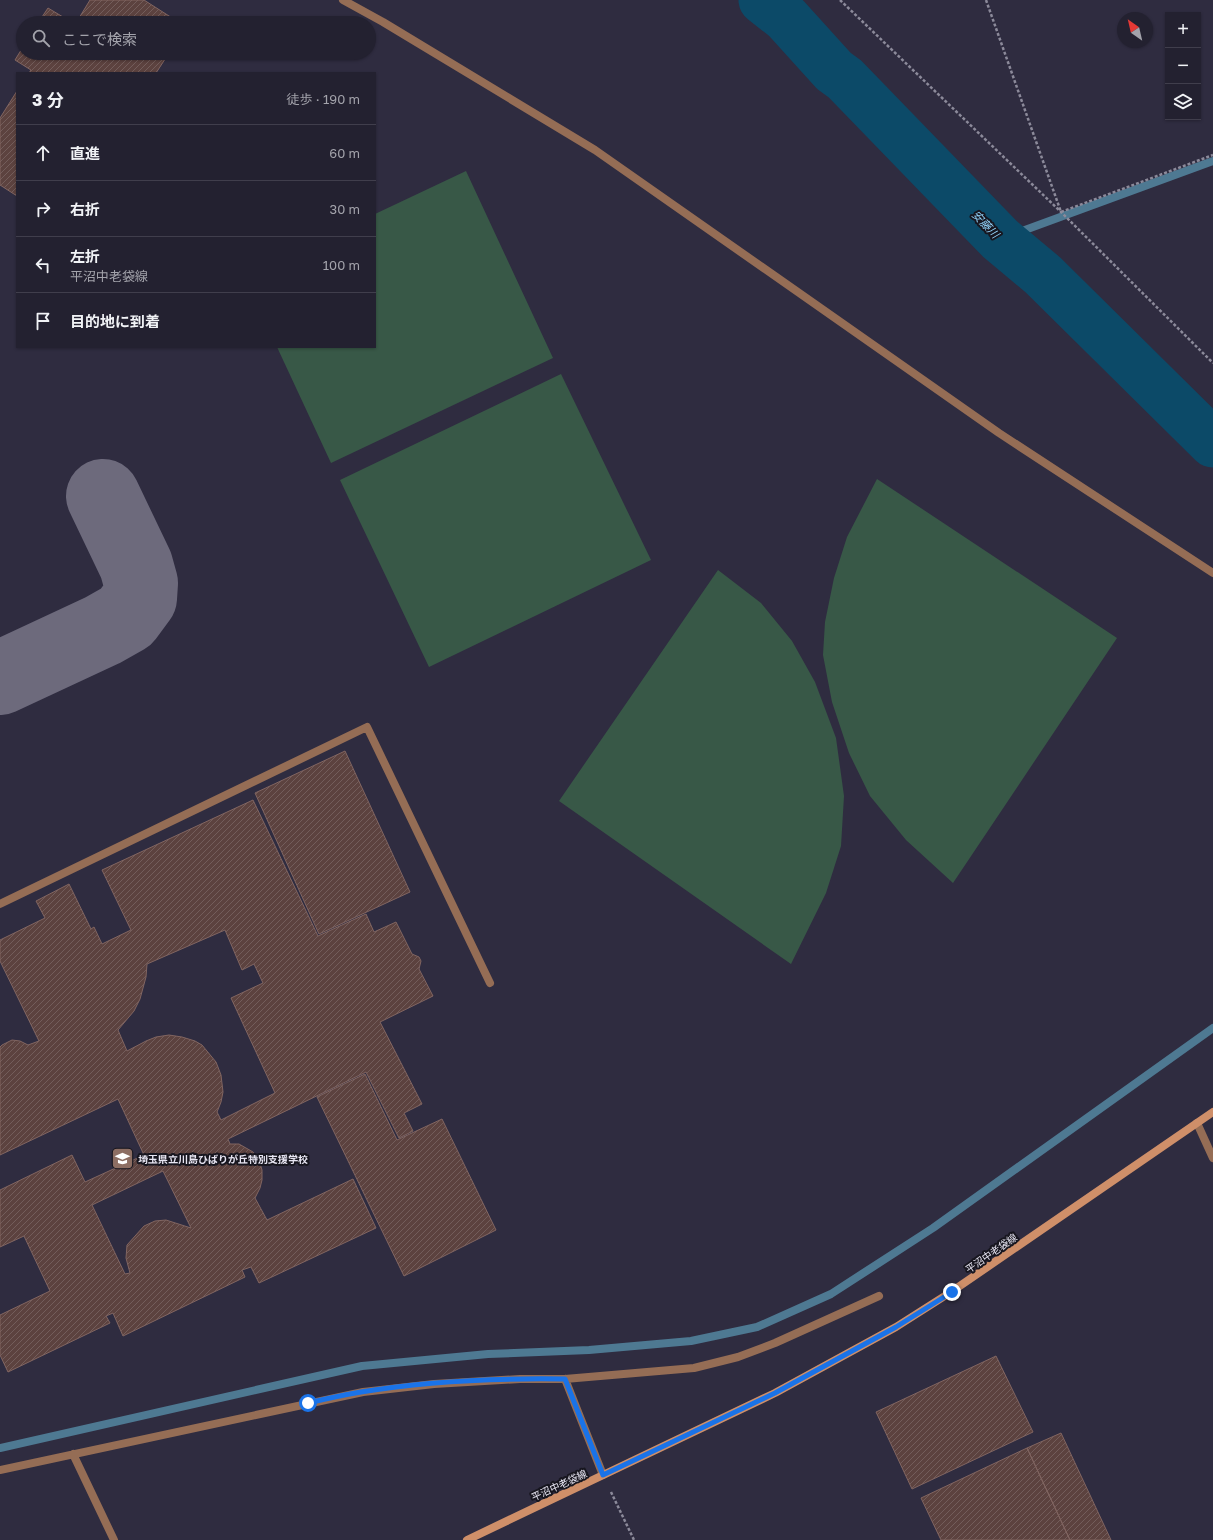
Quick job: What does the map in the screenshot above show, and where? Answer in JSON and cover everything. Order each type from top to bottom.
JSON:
[{"type":"main road","name":"平沼中老袋線","points":[[467,1540],[775,1393],[896,1327],[952,1292],[1213,1112]]},
{"type":"street","points":[[344,0],[372,16]]},
{"type":"street","points":[[376,19],[595,150],[999,433],[1213,573]]},
{"type":"street","points":[[0,904],[367,727],[490,983]]},
{"type":"street","points":[[1197,1123],[1213,1158]]},
{"type":"street","points":[[0,1470],[363,1392],[434,1384],[520,1379],[565,1379],[694,1368],[738,1357],[775,1343],[879,1296]]},
{"type":"street","points":[[565,1379],[603,1475]]},
{"type":"street","points":[[73,1454],[114,1540]]},
{"type":"path","points":[[840,0],[1061,212],[1213,363]]},
{"type":"path","points":[[986,0],[1061,212]]},
{"type":"path","points":[[1061,212],[1213,155]]},
{"type":"path","points":[[603,1475],[634,1540]]},
{"type":"green space","points":[[466,171],[553,358],[331,463],[277,348],[376,348],[376,214]]},
{"type":"green space","points":[[561,374],[651,560],[429,667],[340,480]]},
{"type":"green space","points":[[877,479],[1117,638],[953,883],[906,840],[870,796],[849,753],[832,702],[823,655],[825,622],[834,578],[847,537]]},
{"type":"green space","points":[[718,570],[761,603],[792,641],[815,682],[836,738],[844,796],[841,846],[826,893],[791,964],[559,801]]},
{"type":"building","points":[[90,0],[144,0],[169,16],[80,16]]},
{"type":"building","points":[[48,8],[61,16],[43,16]]},
{"type":"building","points":[[16,58],[16,60],[164,60],[157,72],[30,72],[31,70],[15,60]]},
{"type":"building","points":[[16,93],[16,195],[0,185],[0,118]]},
{"type":"building","points":[[345,751],[410,892],[319,934],[255,793]]},
{"type":"building","points":[[253,800],[318,936],[366,914],[374,932],[396,922],[412,954],[419,957],[421,961],[419,969],[433,996],[380,1022],[422,1104],[404,1113],[413,1131],[399,1138],[366,1072],[228,1139],[230,1144],[239,1144],[253,1152],[259,1160],[262,1170],[262,1180],[255,1198],[267,1220],[353,1179],[376,1228],[259,1283],[251,1267],[242,1270],[245,1277],[123,1336],[113,1313],[106,1316],[110,1323],[8,1372],[0,1355],[0,1315],[50,1291],[24,1236],[0,1247],[0,1190],[72,1155],[85,1182],[144,1155],[118,1099],[0,1155],[0,1047],[12,1040],[20,1041],[28,1045],[39,1041],[0,961],[0,940],[45,918],[36,901],[69,884],[91,929],[94,927],[102,944],[131,930],[102,870]],"holes":[[[225,930],[242,970],[254,964],[263,983],[231,998],[275,1093],[221,1120],[217,1112],[223,1092],[221,1075],[216,1062],[202,1045],[182,1037],[169,1035],[156,1037],[127,1051],[118,1030],[134,1011],[140,999],[146,977],[147,964]],[[163,1171],[191,1228],[166,1220],[155,1221],[144,1226],[127,1245],[126,1258],[130,1273],[125,1274],[92,1205]]]},
{"type":"building","points":[[365,1074],[397,1140],[442,1119],[496,1230],[404,1276],[317,1097]]},
{"type":"building","points":[[996,1356],[1033,1432],[912,1489],[876,1412]]},
{"type":"building","points":[[1061,1433],[1111,1540],[1070,1540],[1027,1448]]},
{"type":"building","points":[[1027,1448],[1070,1540],[941,1540],[921,1498]]},
{"type":"waterway","name":"安藤川","points":[[763,0],[786,18],[834,71],[845,79],[1000,239],[1043,275],[1213,443]]},
{"type":"waterway","points":[[1000,239],[1213,161]]},
{"type":"waterway","points":[[0,1448],[362,1366],[488,1354],[589,1350],[691,1341],[757,1327],[831,1294],[933,1228],[1213,1028]]},
{"type":"taxiway","points":[[0,678],[103,630],[126,617],[140,598],[141,583],[136,565],[103,496]]},
{"type":"place","name":"埼玉県立川島ひばりが丘特別支援学校","points":[[122,1159]]},
{"type":"route","points":[[308,1403],[363,1392],[434,1384],[520,1379],[565,1379],[603,1475],[775,1393],[896,1327],[952,1292]]}]
